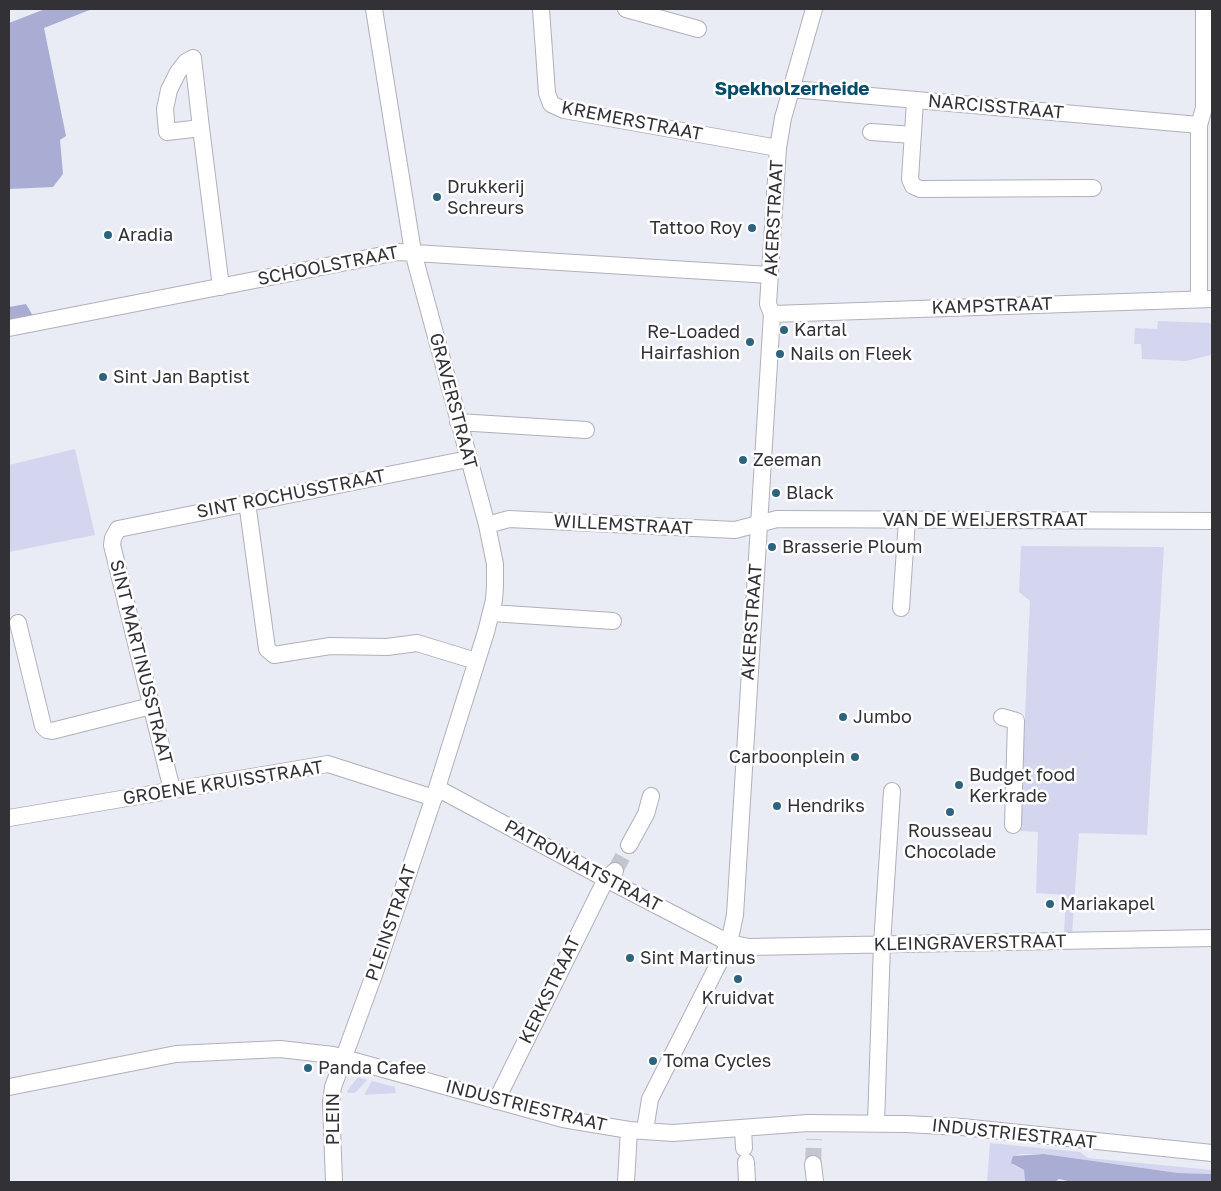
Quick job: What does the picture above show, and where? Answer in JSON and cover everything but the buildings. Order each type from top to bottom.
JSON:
[{"type":"street","name":"GRAVERSTRAAT","points":[[374,9],[413,252],[487,525],[495,564],[494,600],[491,613],[435,793]]},
{"type":"street","name":"KREMERSTRAAT","points":[[541,9],[547,93],[551,104],[564,110],[778,148]]},
{"type":"street","points":[[626,9],[698,29]]},
{"type":"street","name":"AKERSTRAAT","points":[[626,1182],[637,1130],[650,1099],[729,943],[735,915],[772,314],[768,304],[778,148],[783,118],[814,9]]},
{"type":"street","points":[[1204,9],[1204,108],[1200,125],[1206,299]]},
{"type":"street","name":"NARCISSTRAAT","points":[[792,89],[1200,125]]},
{"type":"street","points":[[915,101],[910,179],[913,186],[920,190],[1094,188]]},
{"type":"street","points":[[201,128],[221,287]]},
{"type":"street","points":[[870,132],[913,134]]},
{"type":"street","name":"SCHOOLSTRAAT","points":[[9,328],[398,252],[770,275]]},
{"type":"street","name":"KAMPSTRAAT","points":[[772,314],[1206,299]]},
{"type":"street","points":[[458,422],[586,430]]},
{"type":"street","name":"SINT ROCHUSSTRAAT","points":[[115,533],[130,526],[468,459]]},
{"type":"street","points":[[247,502],[267,649],[274,655],[330,646],[387,647],[417,643],[476,662]]},
{"type":"street","name":"VAN DE WEIJERSTRAAT","points":[[758,524],[777,519],[1212,521]]},
{"type":"street","points":[[901,608],[908,519]]},
{"type":"street","name":"WILLEMSTRAAT","points":[[487,525],[509,520],[735,530],[758,524]]},
{"type":"street","name":"SINT MARTINUSSTRAAT","points":[[115,533],[112,545],[172,790]]},
{"type":"street","points":[[491,613],[613,621]]},
{"type":"street","points":[[18,623],[43,726],[47,730],[151,706]]},
{"type":"street","points":[[1002,717],[1016,721],[1013,825]]},
{"type":"street","name":"GROENE KRUISSTRAAT","points":[[9,818],[328,764],[435,793]]},
{"type":"street","points":[[876,1123],[882,944],[892,791]]},
{"type":"street","name":"PATRONAATSTRAAT","points":[[435,793],[611,875],[729,943]]},
{"type":"street","name":"PLEINSTRAAT","points":[[343,1058],[376,972],[435,793]]},
{"type":"street","points":[[629,845],[646,814],[651,796]]},
{"type":"street","name":"KERKSTRAAT","points":[[496,1101],[611,875]]},
{"type":"street","name":"KLEINGRAVERSTRAAT","points":[[729,943],[749,947],[1212,938]]},
{"type":"street","name":"INDUSTRIESTRAAT","points":[[9,1087],[176,1054],[280,1049],[323,1053],[564,1119],[637,1130],[673,1133],[743,1129],[814,1131],[876,1123],[962,1127],[1212,1153]]},
{"type":"street","name":"PLEIN","points":[[334,1182],[331,1094],[343,1058]]},
{"type":"street","points":[[743,1129],[747,1182]]},
{"type":"street","points":[[813,1164],[815,1182]]},
{"type":"shaded area","points":[[45,9],[92,9],[44,28],[66,136],[60,140],[63,174],[53,187],[9,189],[9,23]]},
{"type":"shaded area","points":[[26,304],[33,316],[9,320],[9,307]]},
{"type":"shaded area","points":[[1158,321],[1212,323],[1211,355],[1186,361],[1142,359],[1141,344],[1134,344],[1135,328],[1157,329]]},
{"type":"shaded area","points":[[75,449],[95,535],[9,552],[9,465]]},
{"type":"shaded area","points":[[1021,546],[1164,547],[1147,835],[1079,833],[1072,934],[1064,934],[1066,895],[1036,893],[1038,832],[1020,831],[1030,601],[1019,592]]},
{"type":"shaded area","points":[[358,1077],[367,1080],[355,1093],[348,1093],[347,1091]]},
{"type":"shaded area","points":[[372,1081],[395,1087],[396,1093],[364,1095]]},
{"type":"shaded area","points":[[990,1143],[1080,1152],[1088,1158],[1212,1170],[1212,1174],[1178,1173],[1044,1154],[1021,1154],[1016,1155],[1013,1165],[1024,1170],[1025,1182],[987,1182]]},
{"type":"shaded area","points":[[1044,1154],[1178,1173],[1212,1174],[1212,1182],[1072,1182],[1059,1179],[1055,1182],[1025,1182],[1024,1170],[1011,1163],[1013,1156]]},
{"type":"tunnel","points":[[615,871],[629,845]]},
{"type":"tunnel","points":[[813,1164],[814,1139]]},
{"type":"place","name":"Drukkerij Schreurs","points":[[437,197]]},
{"type":"place","name":"Tattoo Roy","points":[[752,228]]},
{"type":"place","name":"Aradia","points":[[108,235]]},
{"type":"place","name":"Kartal","points":[[784,330]]},
{"type":"place","name":"Re-Loaded Hairfashion","points":[[750,342]]},
{"type":"place","name":"Nails on Fleek","points":[[780,354]]},
{"type":"place","name":"Sint Jan Baptist","points":[[103,377]]},
{"type":"place","name":"Zeeman","points":[[743,460]]},
{"type":"place","name":"Black","points":[[776,493]]},
{"type":"place","name":"Brasserie Ploum","points":[[772,547]]},
{"type":"place","name":"Jumbo","points":[[843,717]]},
{"type":"place","name":"Carboonplein","points":[[855,757]]},
{"type":"place","name":"Budget food Kerkrade","points":[[959,785]]},
{"type":"place","name":"Hendriks","points":[[777,806]]},
{"type":"place","name":"Rousseau Chocolade","points":[[950,812]]},
{"type":"place","name":"Mariakapel","points":[[1050,904]]},
{"type":"place","name":"Sint Martinus","points":[[630,958]]},
{"type":"place","name":"Kruidvat","points":[[738,979]]},
{"type":"place","name":"Toma Cycles","points":[[653,1061]]},
{"type":"place","name":"Panda Cafee","points":[[308,1068]]},
{"type":"district","name":"Spekholzerheide","points":[[792,89]]}]
